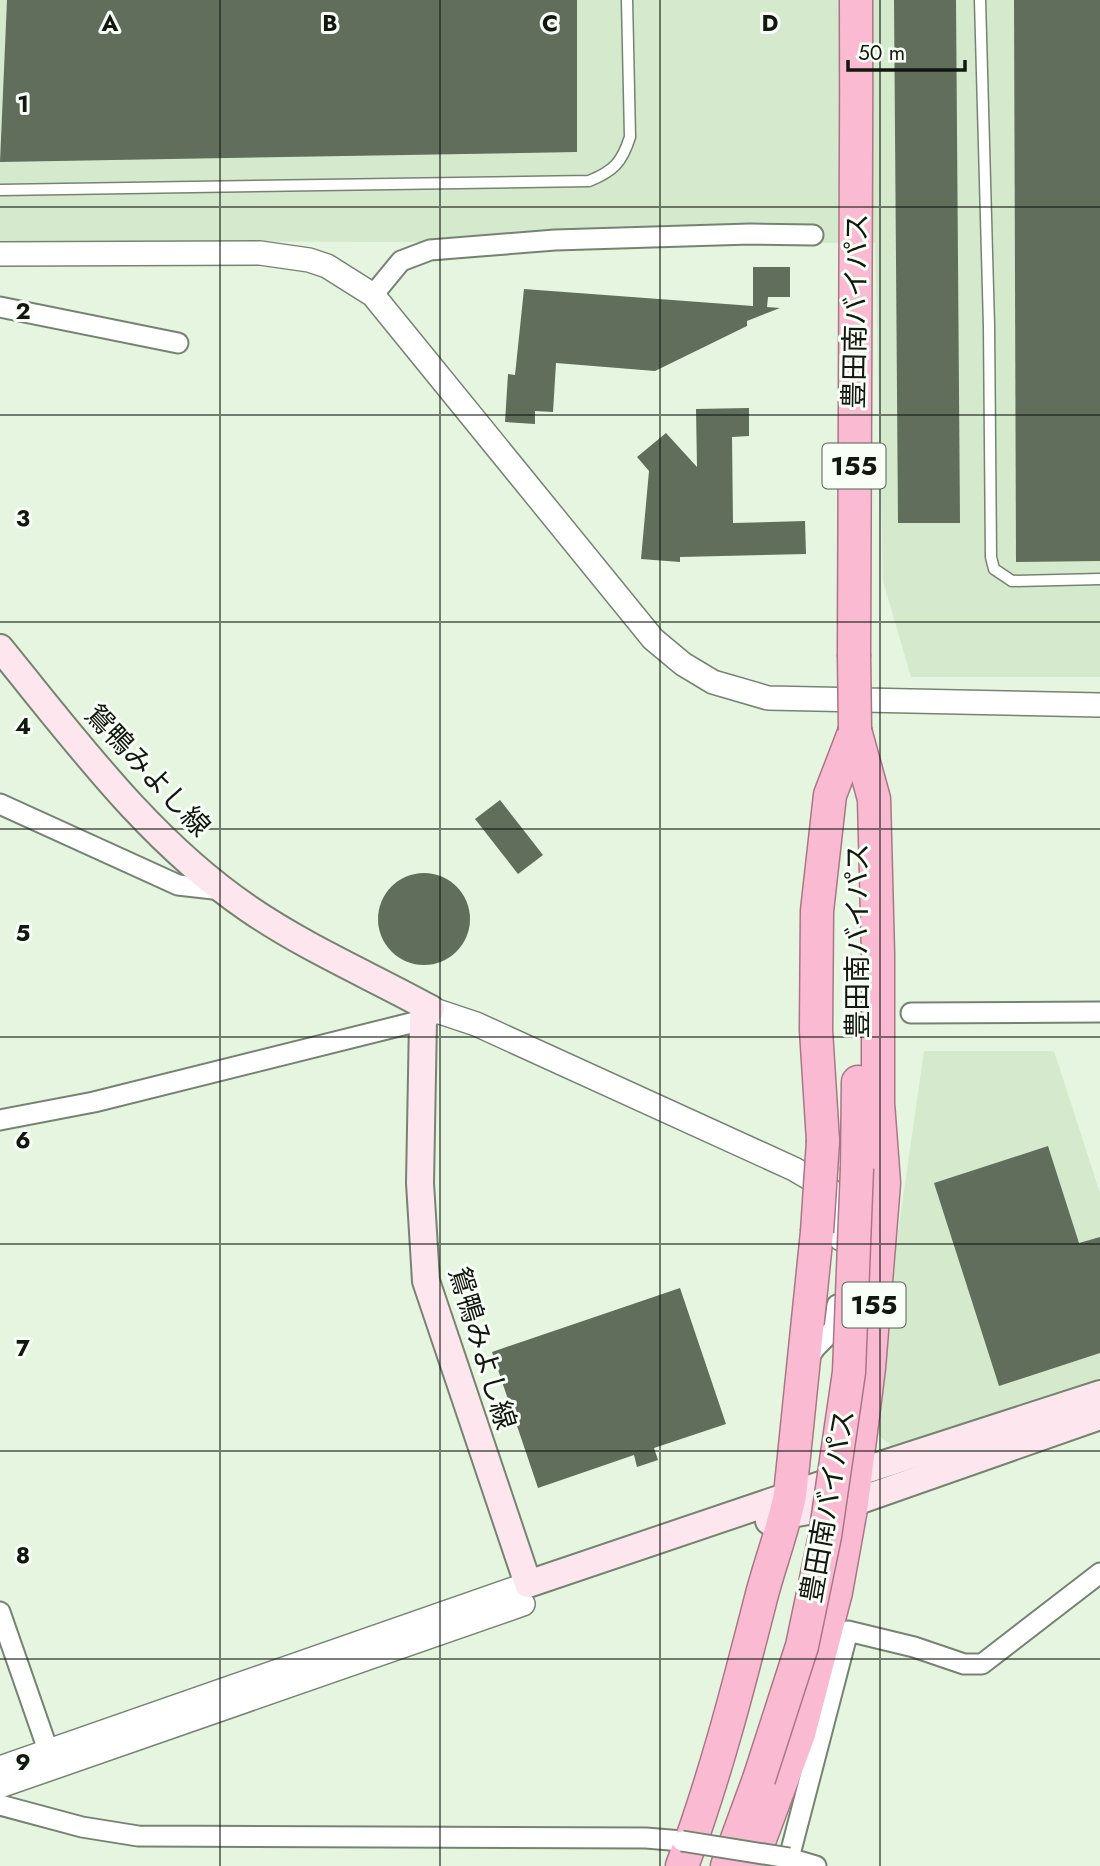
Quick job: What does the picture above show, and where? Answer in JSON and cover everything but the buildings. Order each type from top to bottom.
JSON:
[{"type":"highway","name":"豊田南バイパス","points":[[727,1866],[759,1779],[802,1646],[825,1536],[849,1373],[858,1168],[859,956],[853,409],[857,278],[856,0]]},
{"type":"highway","name":"155","points":[[682,1854],[712,1780],[788,1505],[817,1232],[823,1141],[816,1030],[817,911],[830,795],[855,730]]},
{"type":"highway","name":"155","points":[[750,1866],[799,1734],[836,1592],[854,1488],[869,1368],[884,1183],[878,1102],[874,799],[855,730]]},
{"type":"main road","name":"鴛鴨みよし線","points":[[0,648],[145,822],[222,890],[281,930],[427,1014],[421,1184],[426,1281],[516,1553],[525,1594]]},
{"type":"main road","points":[[854,1488],[1100,1394]]},
{"type":"main road","points":[[525,1594],[788,1505],[1100,1416]]},
{"type":"street","points":[[373,295],[401,261],[430,250],[555,240],[750,234],[813,235]]},
{"type":"street","points":[[0,254],[260,253],[309,260],[327,267],[373,295],[653,639],[683,664],[713,682],[768,698],[1100,705]]},
{"type":"street","points":[[0,307],[178,343]]},
{"type":"street","points":[[0,804],[178,885],[222,890]]},
{"type":"street","points":[[911,1013],[1100,1012]]},
{"type":"street","points":[[0,1120],[94,1102],[427,1014],[476,1024],[794,1170],[830,1190],[843,1217],[834,1329],[816,1347],[804,1365]]},
{"type":"street","points":[[837,1305],[855,1346],[869,1368]]},
{"type":"street","points":[[789,1858],[848,1631],[914,1647],[964,1664],[982,1664],[1100,1573]]},
{"type":"street","points":[[0,1768],[525,1594]]},
{"type":"street","points":[[0,1786],[525,1594]]},
{"type":"street","points":[[0,1612],[49,1753]]},
{"type":"street","points":[[765,1866],[777,1829],[799,1734]]},
{"type":"street","points":[[0,1805],[82,1827],[138,1836],[646,1838],[682,1854],[789,1858],[816,1866]]},
{"type":"lane","points":[[0,191],[589,181],[606,174],[623,158],[630,137],[628,0]]},
{"type":"lane","points":[[980,0],[993,569],[1012,581],[1100,579]]},
{"type":"shaded area","points":[[0,0],[1100,0],[1100,677],[911,677],[883,581],[875,243],[0,241]]},
{"type":"shaded area","points":[[924,1051],[1054,1051],[1100,1193],[1100,1382],[894,1448],[870,1428]]}]
